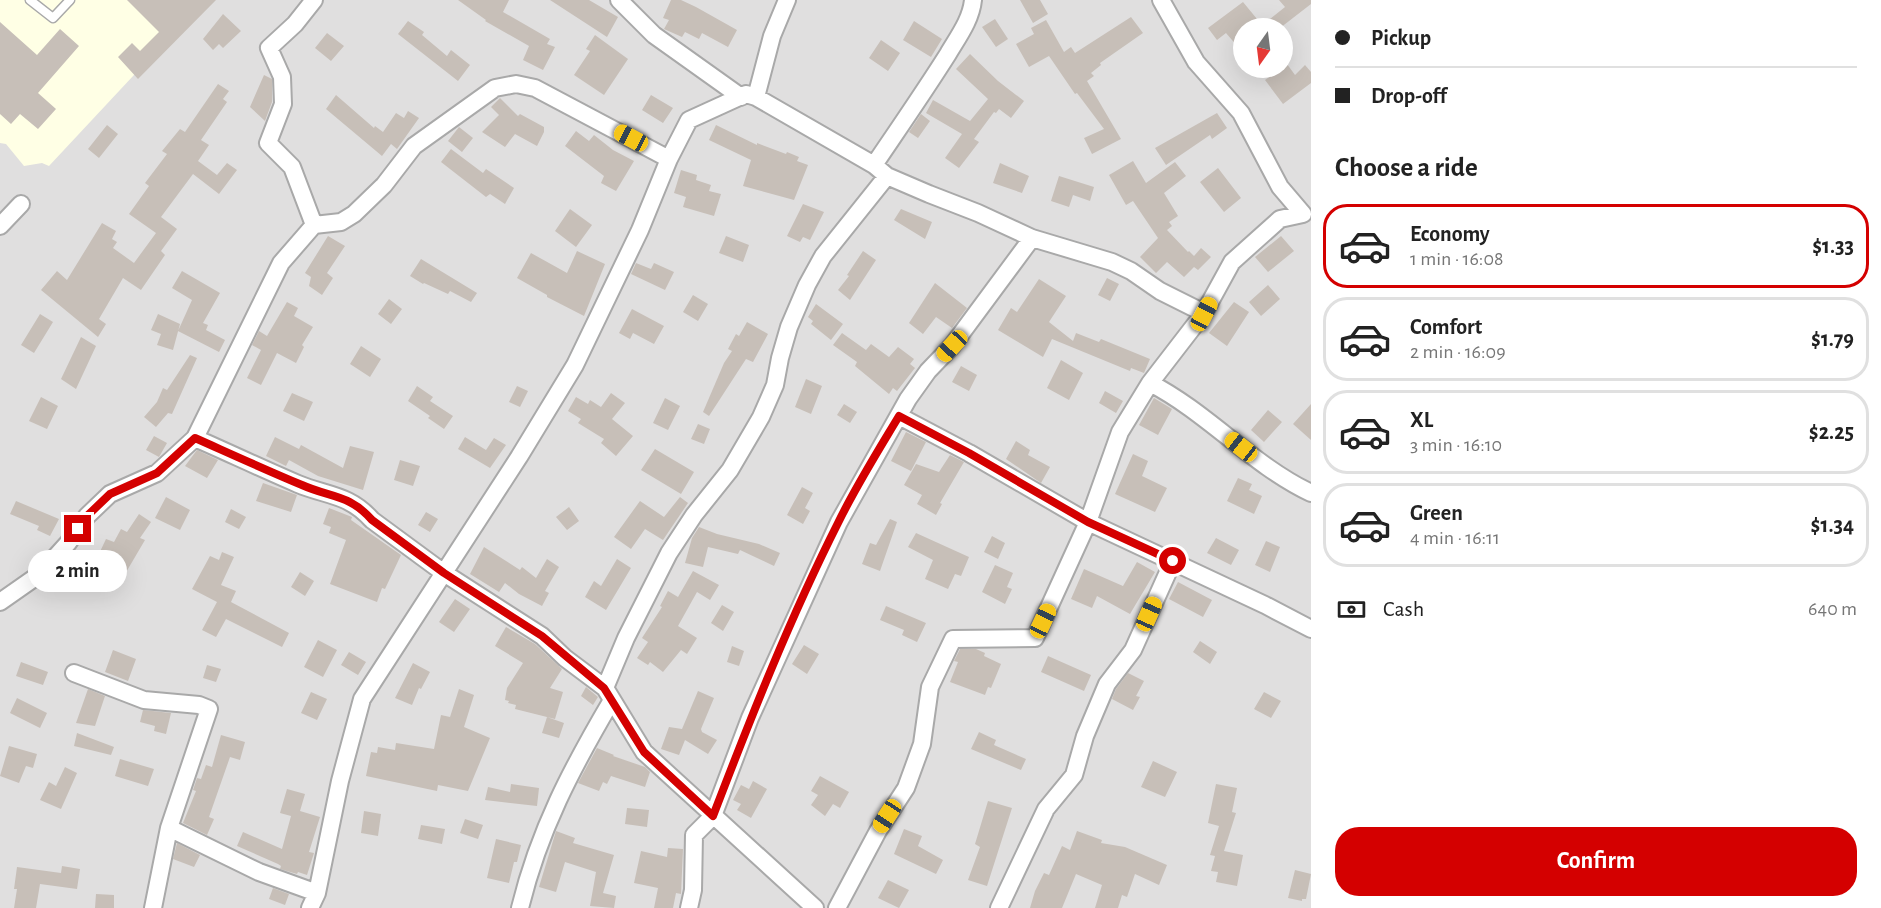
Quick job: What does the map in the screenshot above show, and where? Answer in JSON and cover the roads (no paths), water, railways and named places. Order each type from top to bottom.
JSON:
[{"type":"street","points":[[314,0],[295,24],[269,48],[282,77],[283,104],[268,142],[292,167],[314,225]]},
{"type":"street","points":[[619,0],[654,35],[748,97],[881,170],[929,194],[1032,238],[1112,262],[1204,314]]},
{"type":"street","points":[[169,828],[314,900],[340,781],[362,699],[519,457],[575,365],[640,230],[669,159],[689,120],[748,97],[787,0]]},
{"type":"street","points":[[520,908],[543,833],[608,694],[626,638],[669,553],[694,515],[730,470],[761,417],[774,385],[789,327],[807,285],[823,256],[881,170],[963,28],[973,0]]},
{"type":"street","points":[[1161,0],[1196,62],[1241,113],[1280,187],[1307,220]]},
{"type":"street","points":[[0,602],[40,574],[68,543],[87,516],[110,494],[157,473],[195,438],[281,263],[314,225],[341,222],[354,214],[384,185],[414,146],[495,88],[516,84],[535,88],[669,159]]},
{"type":"street","points":[[0,226],[21,204]]},
{"type":"street","points":[[837,908],[878,831],[906,788],[922,744],[930,687],[953,639],[1035,638],[1088,522],[1120,432],[1150,382],[1204,314],[1232,262],[1280,219],[1307,220]]},
{"type":"street","points":[[689,908],[693,890],[694,835],[713,816],[750,717],[838,522],[914,389],[952,346],[1032,238]]},
{"type":"street","points":[[1150,382],[1198,413],[1275,472],[1311,494]]},
{"type":"street","points":[[899,416],[969,453],[1088,522],[1311,629]]},
{"type":"street","points":[[195,438],[308,488],[339,496],[363,510],[372,520],[444,573],[542,636],[608,694],[644,752],[815,908]]},
{"type":"street","points":[[999,908],[1047,809],[1074,774],[1085,736],[1107,684],[1133,650],[1173,561]]},
{"type":"street","points":[[74,673],[144,700],[199,705],[209,709],[169,828],[153,908]]},
{"type":"lane","points":[[30,0],[53,18],[70,0]]}]
